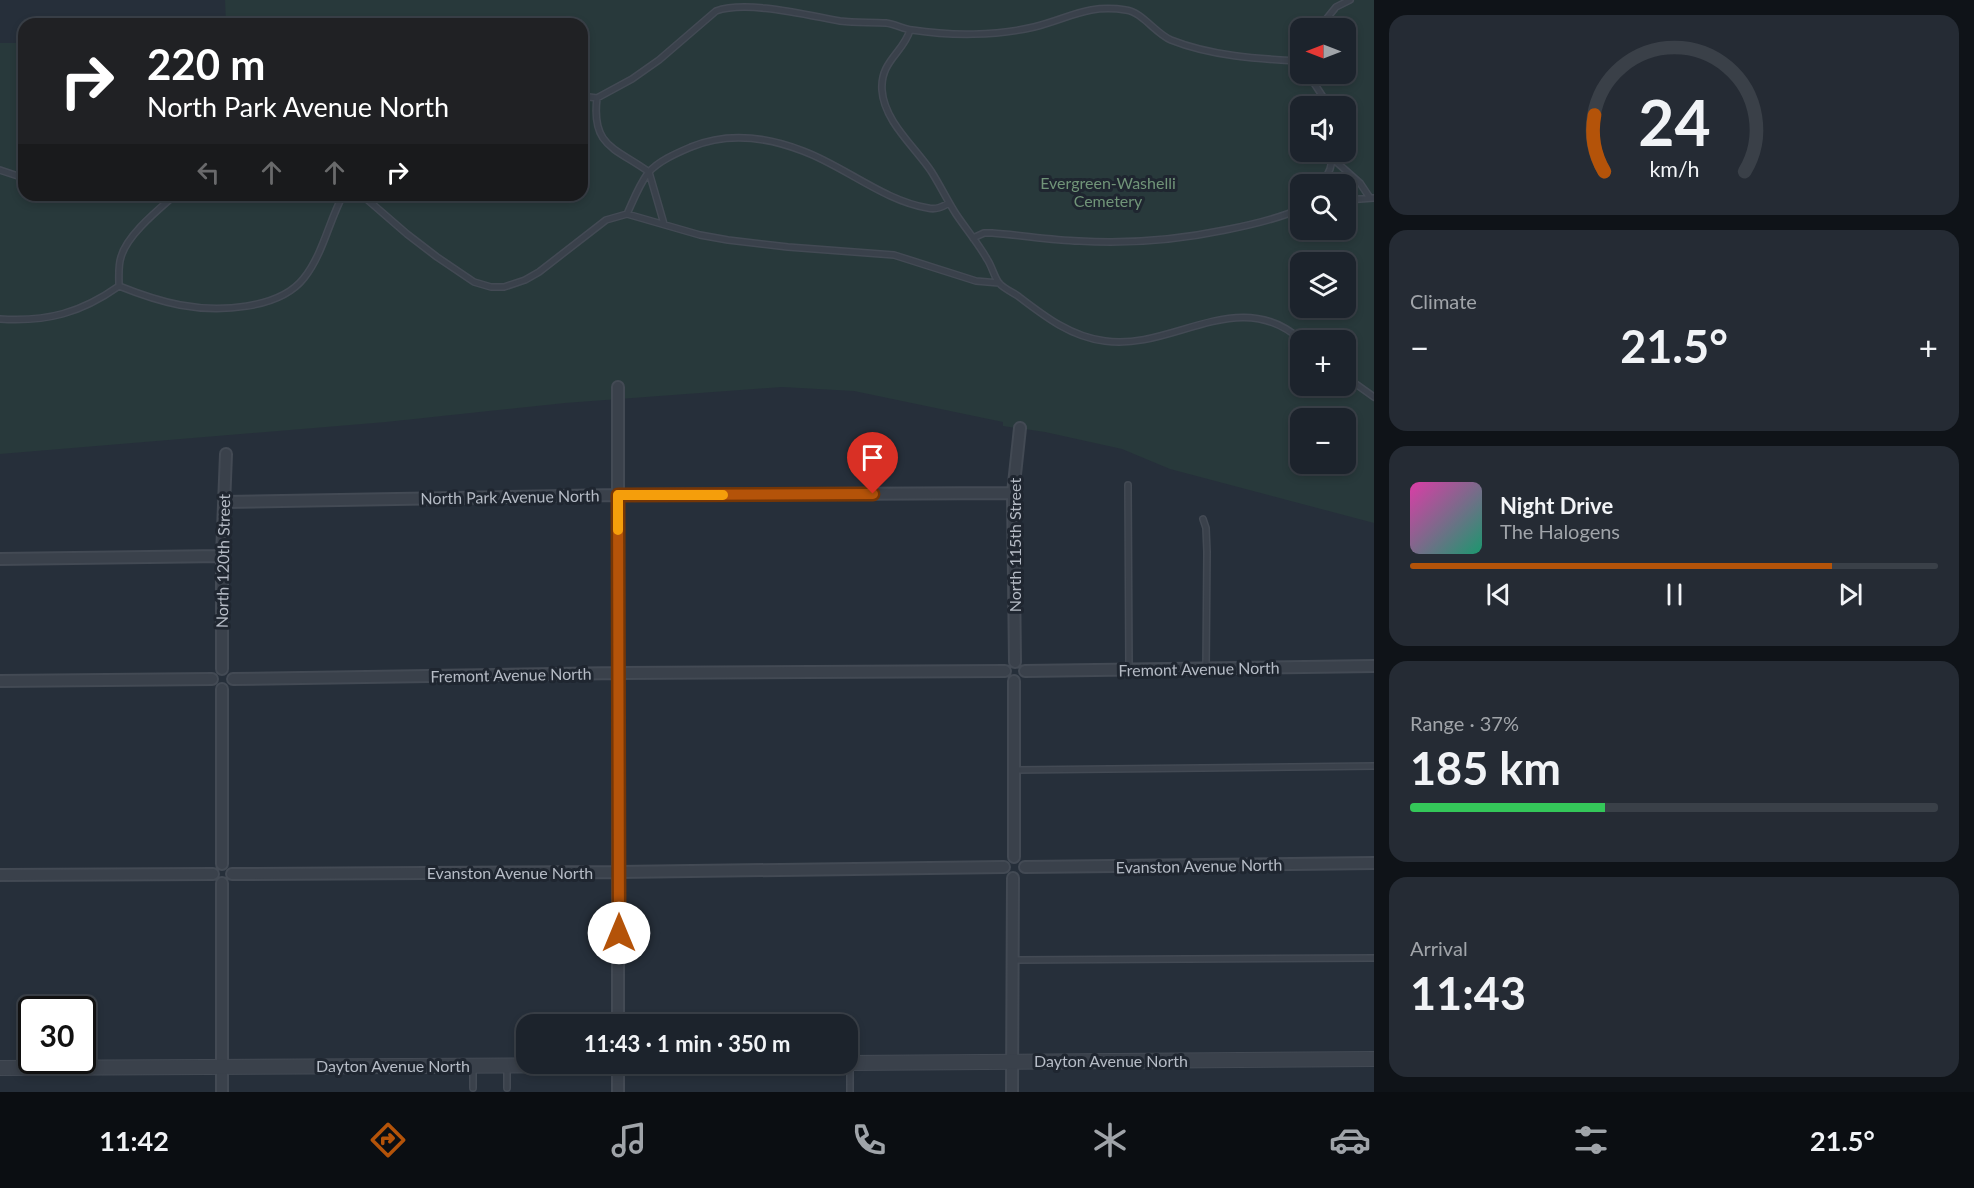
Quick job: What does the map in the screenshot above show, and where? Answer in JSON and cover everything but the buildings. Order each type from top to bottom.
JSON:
[{"type":"street","points":[[618,387],[618,1014]]},
{"type":"street","name":"North 115th Street","points":[[1015,662],[1013,493],[1020,428]]},
{"type":"street","name":"North 120th Street","points":[[222,669],[222,556],[226,454]]},
{"type":"street","name":"North Park Avenue North","points":[[224,502],[618,495],[1013,493]]},
{"type":"street","points":[[0,559],[222,556]]},
{"type":"street","points":[[1015,662],[1022,664],[1025,671],[1022,679],[1014,681],[1007,677],[1005,671],[1008,665],[1015,662]]},
{"type":"street","name":"Fremont Avenue North","points":[[1025,671],[1374,666]]},
{"type":"street","points":[[222,669],[230,671],[233,679],[230,686],[222,689],[215,686],[213,679],[217,670],[222,669]]},
{"type":"street","name":"Fremont Avenue North","points":[[233,679],[618,673],[1005,671]]},
{"type":"street","points":[[0,681],[213,679]]},
{"type":"street","points":[[1014,681],[1014,857]]},
{"type":"street","points":[[222,689],[222,864]]},
{"type":"street","points":[[1014,857],[1021,859],[1025,867],[1022,875],[1013,878],[1006,874],[1004,867],[1006,861],[1014,857]]},
{"type":"street","name":"Evanston Avenue North","points":[[1025,867],[1374,863]]},
{"type":"street","points":[[222,864],[230,868],[232,874],[230,880],[222,883],[215,880],[213,874],[216,866],[222,864]]},
{"type":"street","name":"Evanston Avenue North","points":[[232,874],[1004,867]]},
{"type":"street","points":[[0,875],[213,874]]},
{"type":"street","points":[[1012,1092],[1013,878]]},
{"type":"street","points":[[222,883],[222,1092]]},
{"type":"street","name":"Dayton Avenue North","points":[[858,1063],[1374,1059]]},
{"type":"street","name":"Dayton Avenue North","points":[[0,1068],[516,1066]]},
{"type":"street","points":[[618,1074],[618,1092]]},
{"type":"lane","points":[[1328,18],[1336,8],[1350,0]]},
{"type":"lane","points":[[588,97],[597,98],[644,72],[706,18],[723,7],[731,5],[762,5],[840,21],[892,24],[910,30],[978,33],[1034,27],[1083,10],[1112,9],[1132,12],[1163,36],[1191,46],[1245,56],[1290,60]]},
{"type":"lane","points":[[910,30],[907,39],[885,70],[882,85],[883,99],[894,122],[932,173],[988,259],[999,283],[1057,324],[1081,336],[1116,343],[1142,340],[1199,324],[1249,318],[1272,322],[1290,331]]},
{"type":"lane","points":[[597,98],[596,124],[607,145],[649,172],[664,224]]},
{"type":"lane","points":[[627,214],[649,172],[675,155],[698,144],[726,138],[755,139],[803,151],[883,191],[918,205],[936,209],[949,202]]},
{"type":"lane","points":[[1337,162],[1352,175],[1372,198]]},
{"type":"lane","points":[[0,170],[18,176]]},
{"type":"lane","points":[[1356,199],[1372,198]]},
{"type":"lane","points":[[119,286],[119,265],[124,248],[169,201]]},
{"type":"lane","points":[[119,286],[164,302],[197,308],[240,306],[278,297],[296,287],[309,271],[340,201]]},
{"type":"lane","points":[[369,201],[399,228],[468,279],[491,287],[504,287],[525,280],[606,220],[627,214],[700,235],[759,244],[894,255],[976,281],[999,283]]},
{"type":"lane","points":[[973,238],[992,233],[1078,241],[1167,240],[1259,223],[1290,212]]},
{"type":"lane","points":[[0,320],[30,320],[70,313],[92,304],[119,286]]},
{"type":"lane","points":[[1356,384],[1374,397]]},
{"type":"lane","points":[[1128,485],[1129,669]]},
{"type":"lane","points":[[1203,519],[1206,528],[1207,552],[1206,668]]},
{"type":"lane","points":[[1014,770],[1374,766]]},
{"type":"lane","points":[[1013,960],[1374,958]]},
{"type":"lane","points":[[472,1066],[472,1088]]},
{"type":"lane","points":[[507,1066],[507,1088]]},
{"type":"lane","points":[[849,1074],[850,1092]]},
{"type":"green space","name":"Evergreen-Washelli Cemetery","points":[[225,0],[1374,0],[1374,523],[1170,469],[1122,449],[1045,432],[1003,426],[1003,422],[854,391],[782,387],[565,403],[386,422],[0,454],[0,43],[18,43],[18,201],[588,201],[588,18],[226,18]]},
{"type":"slow traffic","points":[[618,530],[618,495],[723,495]]},
{"type":"route","points":[[619,933],[618,495],[873,494]]}]
